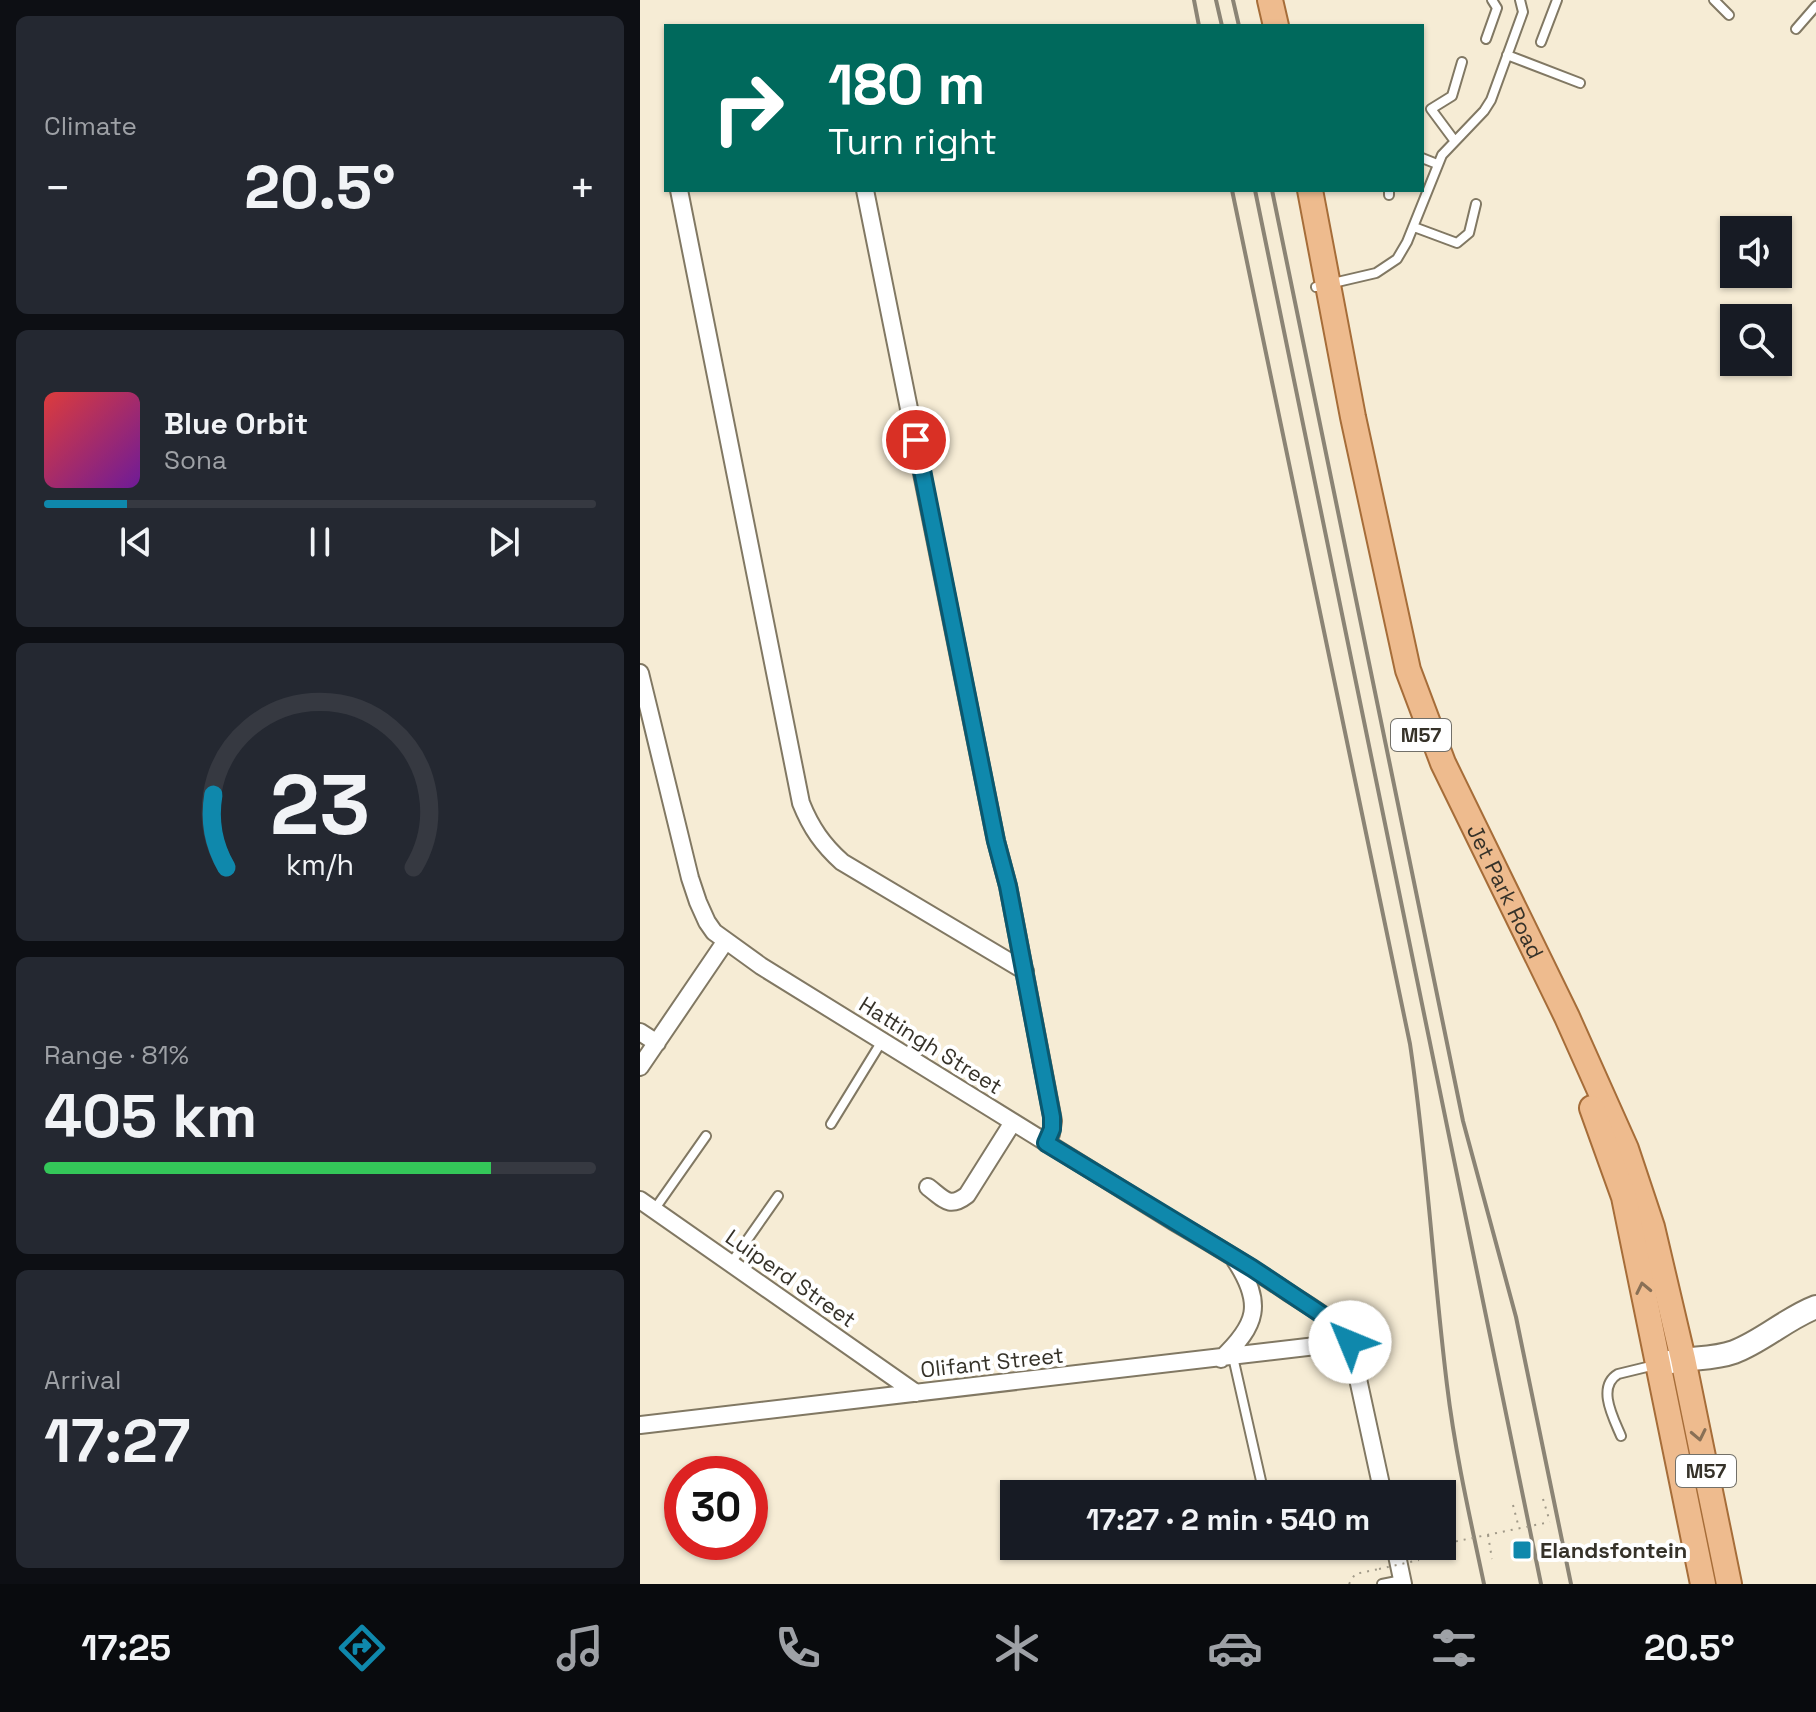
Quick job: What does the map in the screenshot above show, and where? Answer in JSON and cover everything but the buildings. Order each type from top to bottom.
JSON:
[{"type":"main road","points":[[1260,0],[1265,24]]},
{"type":"main road","points":[[1270,0],[1276,24]]},
{"type":"main road","name":"Jet Park Road","points":[[1298,192],[1353,417],[1412,682],[1449,777],[1567,1017],[1619,1132],[1652,1227],[1703,1584]]},
{"type":"main road","name":"Jet Park Road","points":[[1310,192],[1322,285]]},
{"type":"main road","name":"Jet Park Road","points":[[1671,1362],[1729,1584]]},
{"type":"street","points":[[679,192],[801,803],[810,826],[824,846],[842,862],[1025,971]]},
{"type":"street","points":[[865,192],[1025,971],[1053,1121],[1046,1143]]},
{"type":"street","name":"Hattingh Street","points":[[640,673],[690,878],[707,922],[725,942],[1046,1143],[1231,1254],[1324,1316],[1350,1342]]},
{"type":"street","points":[[640,1067],[725,942]]},
{"type":"street","points":[[640,1032],[657,1043]]},
{"type":"street","points":[[928,1187],[948,1203],[955,1203],[967,1195],[1013,1122]]},
{"type":"street","name":"Luiperd Street","points":[[647,1205],[916,1393]]},
{"type":"street","points":[[1227,1358],[1249,1327],[1253,1300],[1250,1286],[1231,1254]]},
{"type":"street","points":[[1671,1362],[1716,1357],[1738,1350],[1791,1318],[1816,1307]]},
{"type":"street","points":[[1350,1342],[1380,1480]]},
{"type":"street","name":"Olifant Street","points":[[640,1425],[1350,1342]]},
{"type":"street","points":[[1398,1560],[1402,1582]]},
{"type":"lane","points":[[1486,39],[1497,8],[1492,0]]},
{"type":"lane","points":[[1322,285],[1383,270],[1403,251],[1437,164],[1454,140],[1491,100],[1523,12],[1520,0]]},
{"type":"lane","points":[[1541,42],[1557,0]]},
{"type":"lane","points":[[1714,0],[1729,15]]},
{"type":"lane","points":[[1796,29],[1816,6]]},
{"type":"lane","points":[[1507,55],[1580,83]]},
{"type":"lane","points":[[1431,109],[1452,96],[1462,62]]},
{"type":"lane","points":[[1424,106],[1431,109],[1454,140]]},
{"type":"lane","points":[[1424,159],[1437,164]]},
{"type":"lane","points":[[1414,227],[1457,243],[1469,233],[1476,204]]},
{"type":"lane","points":[[831,1124],[883,1041]]},
{"type":"lane","points":[[647,1205],[706,1136]]},
{"type":"lane","points":[[731,1263],[778,1196]]},
{"type":"lane","points":[[1227,1358],[1260,1480]]},
{"type":"lane","points":[[1621,1436],[1607,1392],[1610,1380],[1618,1374],[1671,1362]]},
{"type":"lane","points":[[1382,1584],[1402,1582]]},
{"type":"path","points":[[1456,1541],[1550,1522],[1543,1499]]},
{"type":"path","points":[[1513,1505],[1519,1528]]},
{"type":"path","points":[[1488,1535],[1492,1559]]},
{"type":"path","points":[[1349,1584],[1355,1574],[1419,1560]]},
{"type":"railway","points":[[1194,0],[1199,24]]},
{"type":"railway","points":[[1216,0],[1222,24]]},
{"type":"railway","points":[[1233,0],[1239,24]]},
{"type":"railway","points":[[1232,192],[1410,1044],[1450,1410],[1484,1584]]},
{"type":"railway","points":[[1255,192],[1541,1584]]},
{"type":"railway","points":[[1272,192],[1463,1121],[1516,1317],[1571,1584]]},
{"type":"place","name":"Elandsfontein","points":[[1522,1550]]},
{"type":"route","points":[[916,440],[1052,1117],[1051,1134],[1046,1143],[1231,1254],[1324,1316],[1350,1342]]}]
